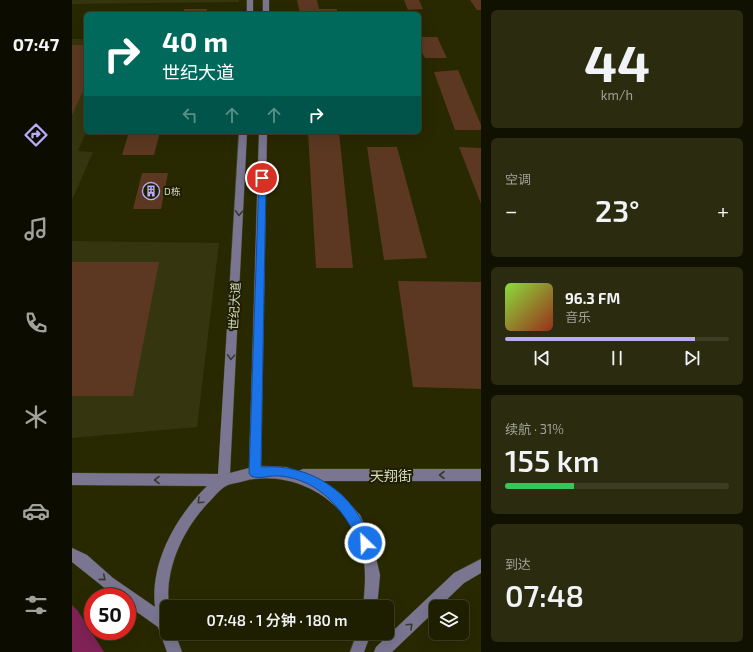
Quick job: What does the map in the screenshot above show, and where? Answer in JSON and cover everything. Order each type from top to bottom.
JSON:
[{"type":"main road","points":[[250,0],[250,12]]},
{"type":"main road","points":[[266,0],[266,12]]},
{"type":"main road","name":"世纪大道","points":[[224,480],[243,134]]},
{"type":"main road","name":"世纪大道","points":[[255,473],[263,134]]},
{"type":"main road","points":[[72,479],[224,480],[255,473],[278,471],[301,475],[325,488],[346,507],[362,533],[371,564],[372,600]]},
{"type":"main road","name":"天翔街","points":[[301,475],[481,475]]},
{"type":"main road","points":[[161,600],[161,591],[169,558],[178,532],[193,508],[224,480]]},
{"type":"main road","points":[[72,555],[82,560],[108,583],[160,621]]},
{"type":"main road","points":[[381,652],[423,614],[459,578],[481,566]]},
{"type":"main road","points":[[169,640],[174,651]]},
{"type":"main road","points":[[357,652],[361,640]]},
{"type":"shaded area","points":[[72,0],[239,0],[239,2],[72,4]]},
{"type":"shaded area","points":[[72,39],[84,39],[85,134],[78,151],[93,152],[72,200]]},
{"type":"shaded area","points":[[72,241],[219,243],[197,427],[72,438]]},
{"type":"shaded area","points":[[72,605],[84,620],[84,640],[96,640],[104,652],[72,652]]},
{"type":"building","points":[[297,0],[317,0],[319,9],[337,9],[337,12],[300,12]]},
{"type":"building","points":[[404,0],[419,0],[423,9],[408,10]]},
{"type":"building","points":[[470,0],[481,0],[481,10],[477,10]]},
{"type":"building","points":[[184,9],[207,9],[206,12],[183,12]]},
{"type":"building","points":[[421,37],[437,37],[447,58],[425,58],[421,51]]},
{"type":"building","points":[[72,45],[84,45],[84,89],[72,115]]},
{"type":"building","points":[[458,70],[481,125],[481,130],[455,130],[434,72]]},
{"type":"building","points":[[128,134],[159,134],[154,155],[122,155]]},
{"type":"building","points":[[308,134],[339,134],[353,268],[316,268]]},
{"type":"building","points":[[367,147],[397,147],[427,258],[384,260]]},
{"type":"building","points":[[459,147],[481,148],[481,204]]},
{"type":"building","name":"D栋","points":[[142,173],[168,173],[161,209],[133,209]]},
{"type":"building","points":[[72,262],[159,262],[133,396],[72,396]]},
{"type":"building","points":[[398,281],[481,282],[481,389],[413,387]]},
{"type":"place","name":"D栋","points":[[151,191]]},
{"type":"route","points":[[262,178],[255,473],[278,471],[301,475],[325,488],[346,507],[362,533],[365,543]]}]
